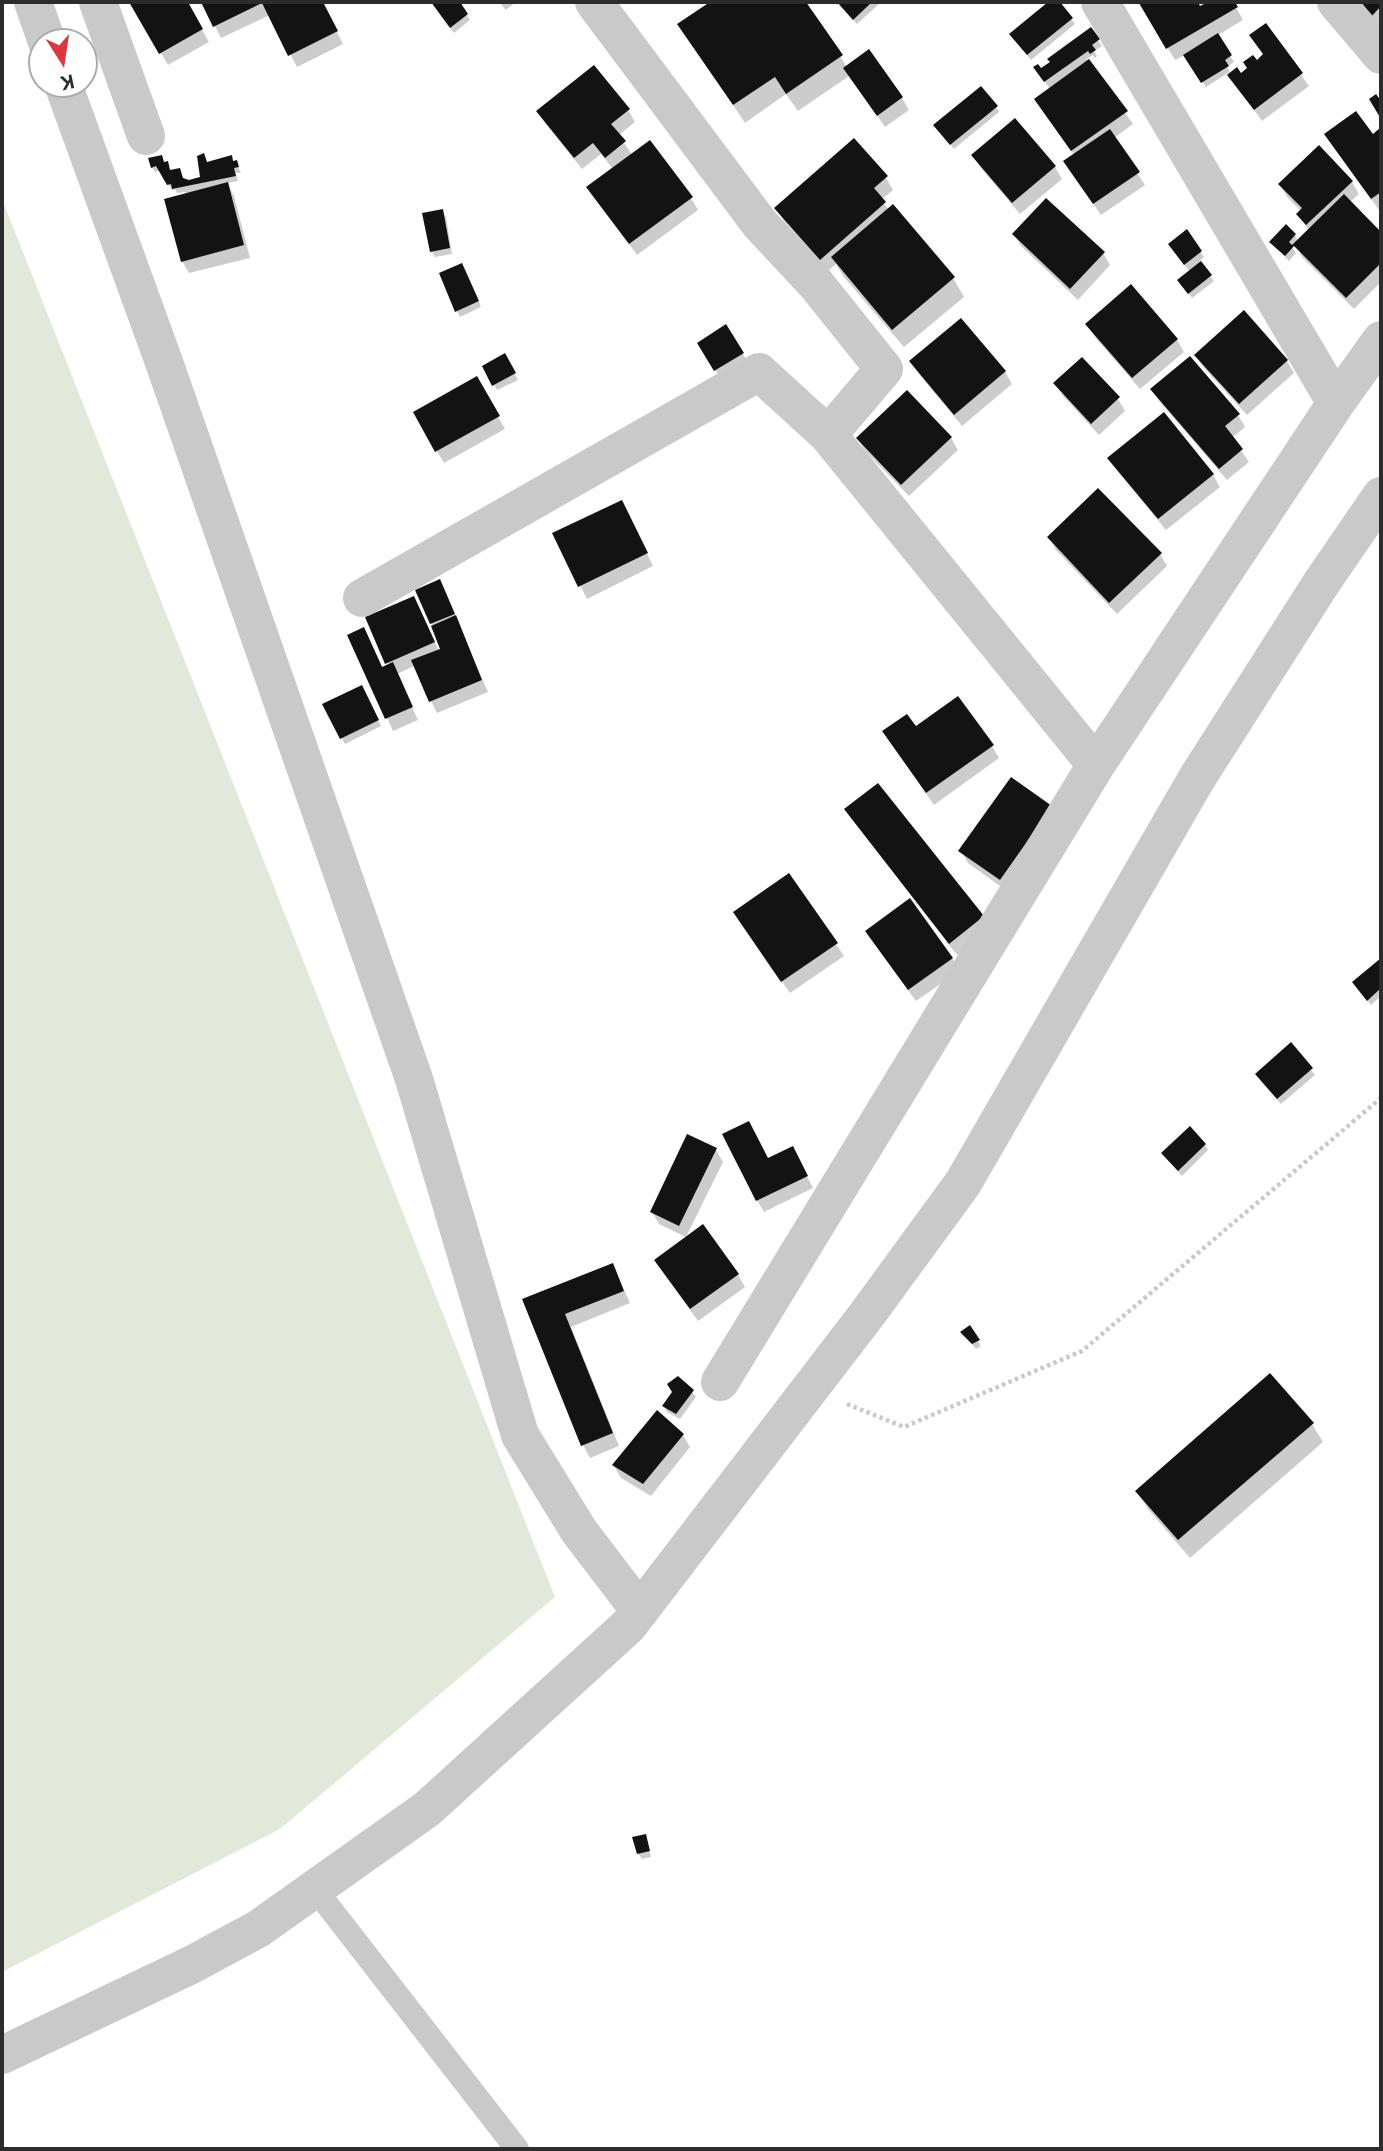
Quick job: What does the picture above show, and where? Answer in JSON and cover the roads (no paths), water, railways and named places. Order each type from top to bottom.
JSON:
[{"type":"street","points":[[33,2],[42,28]]},
{"type":"street","points":[[98,2],[146,136]]},
{"type":"street","points":[[594,2],[760,224],[816,284],[884,369],[828,435]]},
{"type":"street","points":[[1100,2],[1336,403]]},
{"type":"street","points":[[1336,2],[1381,55]]},
{"type":"street","points":[[68,98],[188,430],[414,1079],[520,1435],[579,1531],[640,1611]]},
{"type":"street","points":[[720,1382],[1096,765],[1336,403],[1381,340]]},
{"type":"street","points":[[362,598],[760,372],[828,435],[1096,765]]},
{"type":"street","points":[[2,2054],[191,1965],[258,1929],[428,1810],[628,1626],[810,1389],[963,1183],[1197,778],[1322,582],[1381,496]]},
{"type":"lane","points":[[315,1889],[517,2149]]}]
